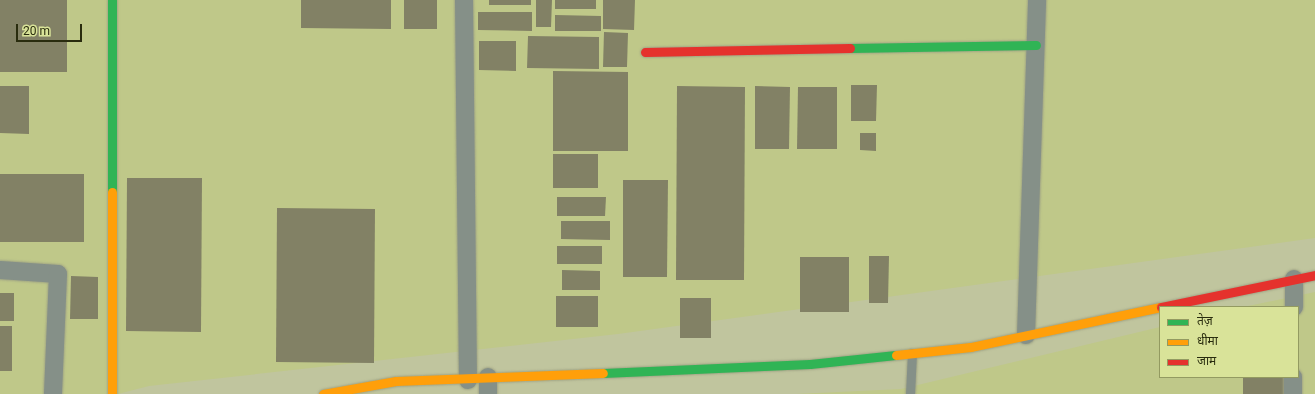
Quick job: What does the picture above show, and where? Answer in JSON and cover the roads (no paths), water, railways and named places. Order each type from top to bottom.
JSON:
[{"type":"street","points":[[112,0],[112,394]]},
{"type":"street","points":[[464,0],[468,380]]},
{"type":"street","points":[[1026,335],[1037,0]]},
{"type":"street","points":[[645,52],[1036,45]]},
{"type":"street","points":[[0,270],[58,274],[53,394]]},
{"type":"street","points":[[1165,306],[1315,275]]},
{"type":"street","points":[[1294,279],[1294,306]]},
{"type":"street","points":[[323,394],[396,381],[468,380],[488,386],[810,364],[912,353],[1026,335],[1159,307]]},
{"type":"street","points":[[1293,378],[1293,394]]},
{"type":"lane","points":[[910,394],[912,353]]}]
